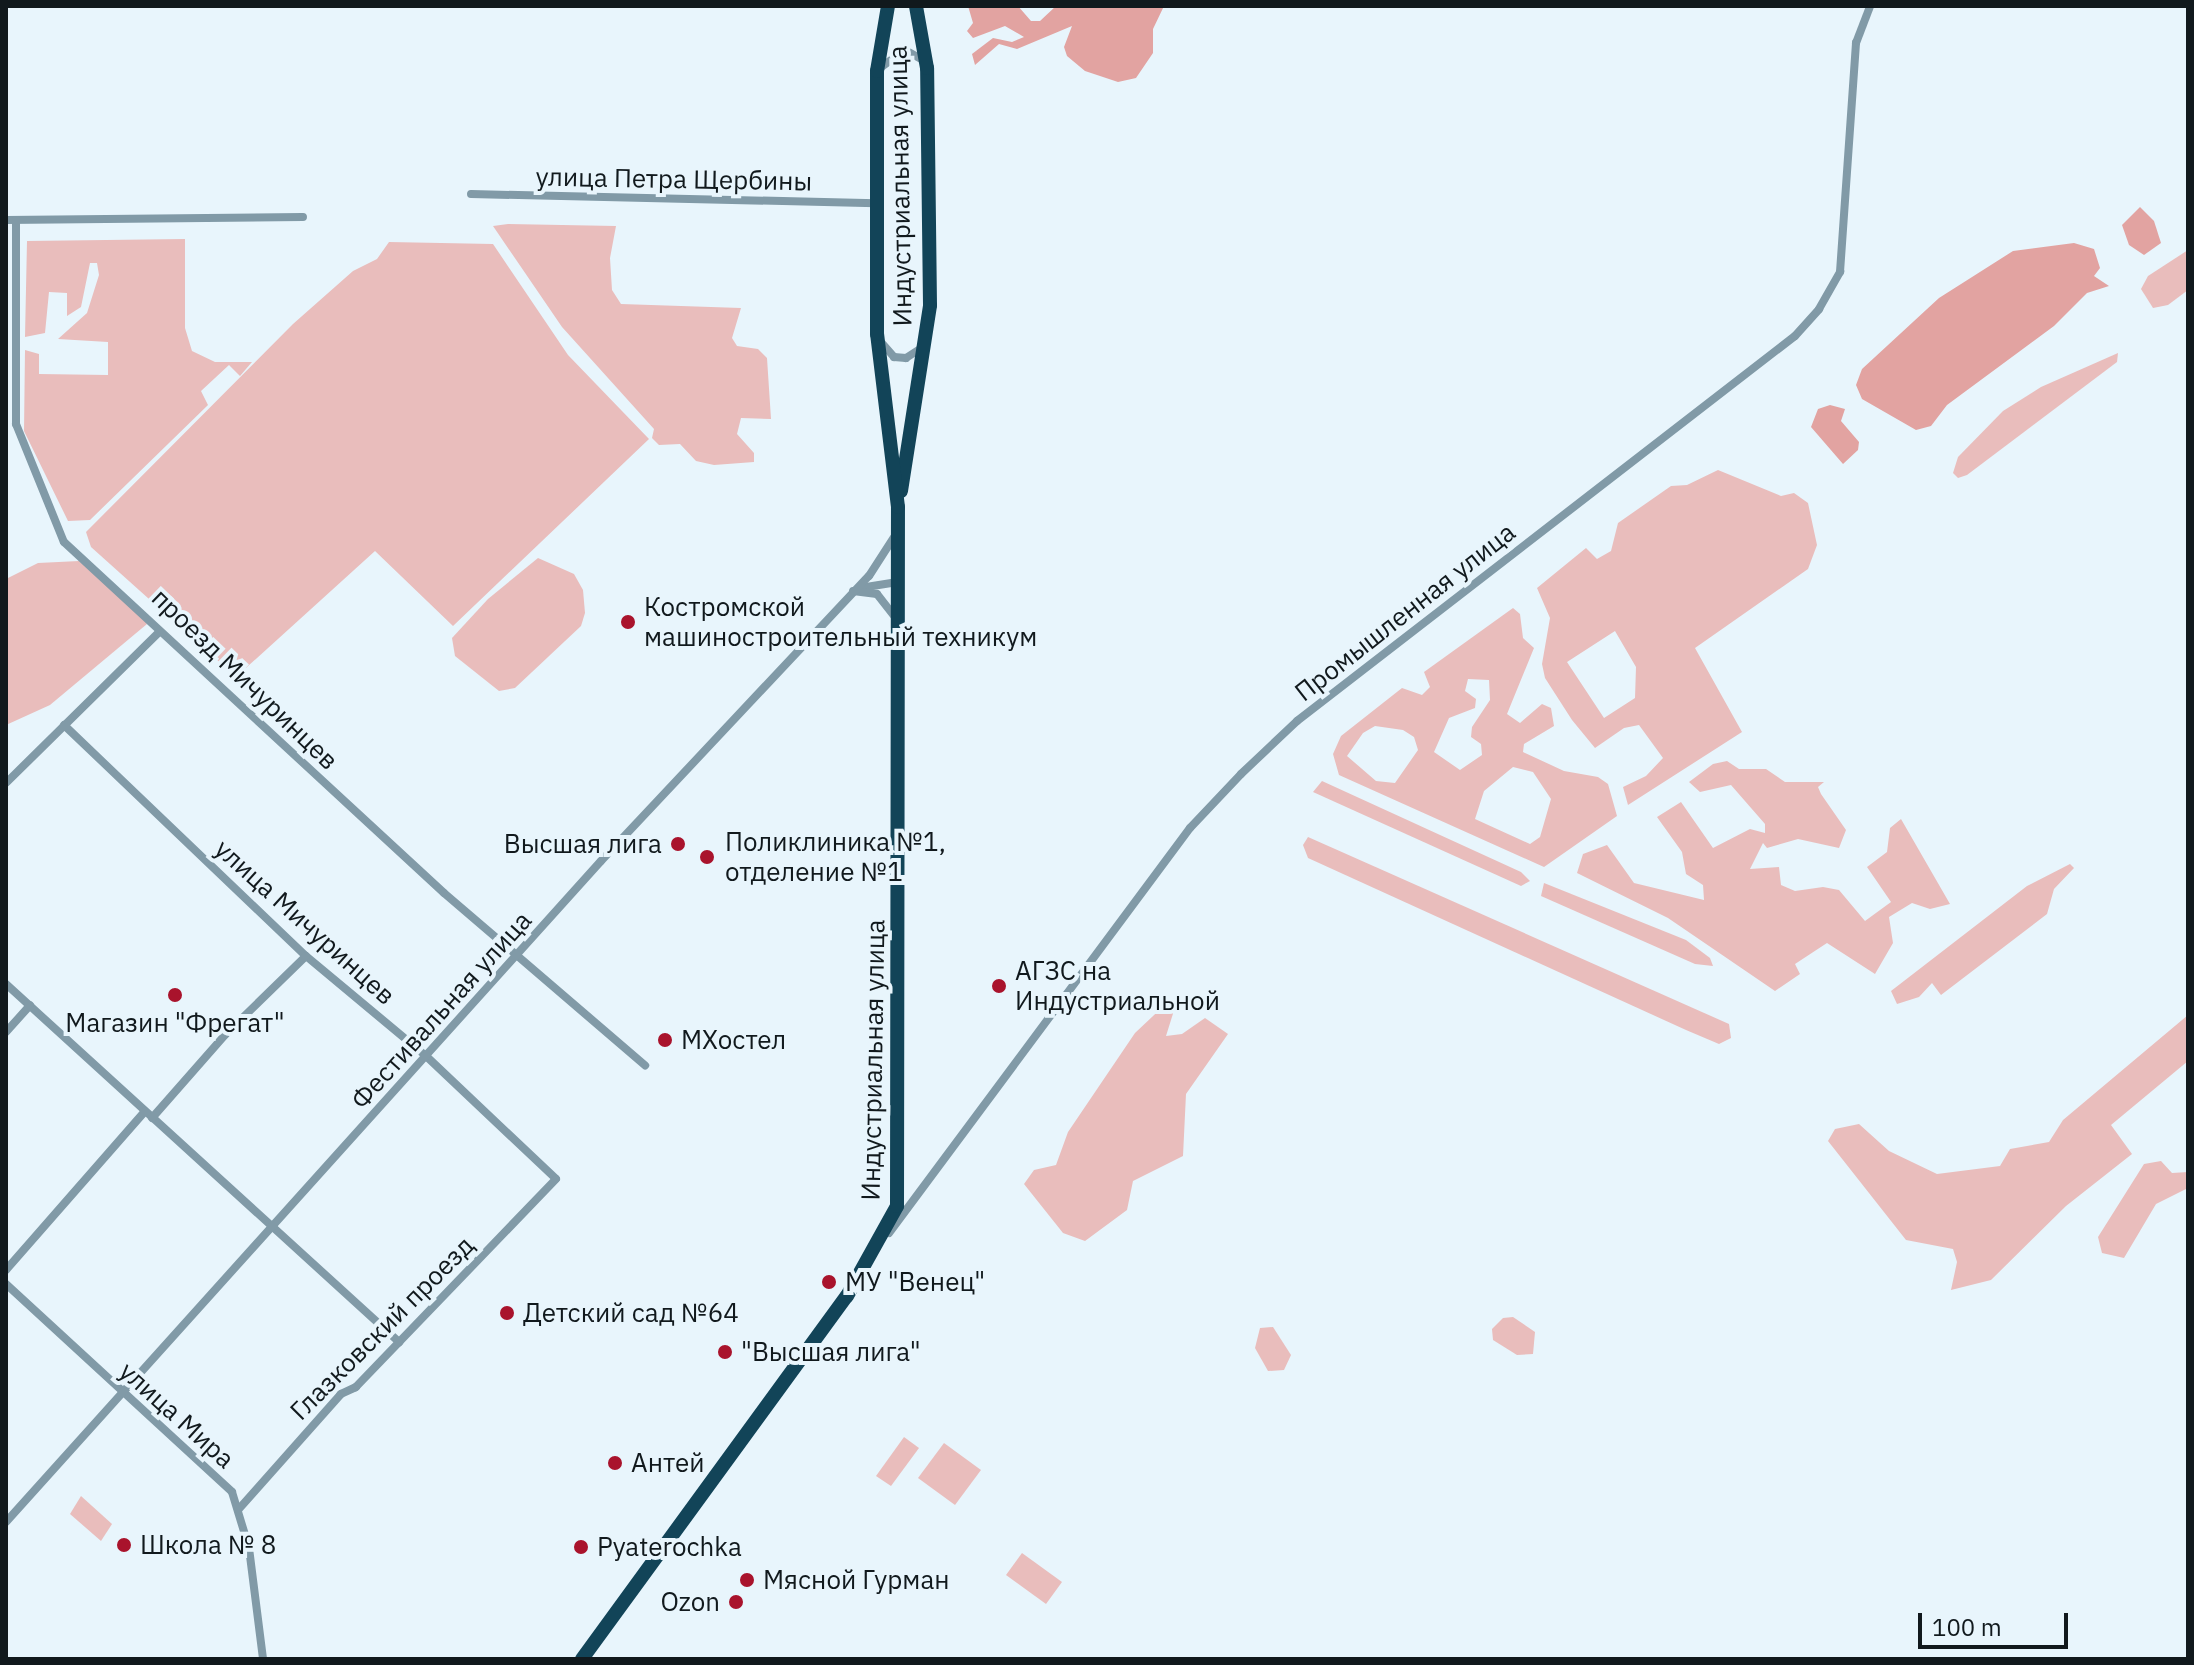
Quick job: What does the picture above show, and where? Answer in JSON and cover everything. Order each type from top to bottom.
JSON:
[{"type":"highway","name":"Индустриальная улица","points":[[582,1659],[879,1246],[897,1206],[900,1173],[898,515],[877,334],[876,203],[877,71],[888,6]]},
{"type":"highway","name":"Индустриальная улица","points":[[898,515],[926,339],[927,68],[916,6]]},
{"type":"street","name":"Промышленная улица","points":[[879,1246],[1190,828],[1241,774],[1297,721],[1795,336],[1819,309],[1840,272],[1856,43],[1870,6]]},
{"type":"street","points":[[877,71],[905,50],[917,52],[927,68]]},
{"type":"street","name":"улица Петра Щербины","points":[[471,194],[876,203]]},
{"type":"street","points":[[6,220],[303,217]]},
{"type":"street","name":"проезд Мичуринцев","points":[[16,220],[13,367],[16,424],[26,456],[64,542],[134,601],[159,632],[444,893],[645,1065]]},
{"type":"street","points":[[877,334],[894,357],[917,354],[926,339]]},
{"type":"street","name":"Фестивальная улица","points":[[6,1522],[125,1394],[517,953],[882,560],[898,515]]},
{"type":"street","points":[[853,591],[898,582]]},
{"type":"street","points":[[853,591],[885,600],[898,626]]},
{"type":"street","points":[[6,783],[159,632]]},
{"type":"street","name":"улица Мичуринцев","points":[[64,725],[306,956],[425,1055],[556,1179]]},
{"type":"street","points":[[152,1118],[225,1035],[306,956]]},
{"type":"street","points":[[6,984],[399,1342]]},
{"type":"street","points":[[6,1032],[30,1005]]},
{"type":"street","points":[[6,1270],[145,1111]]},
{"type":"street","name":"Глазковский проезд","points":[[239,1509],[341,1394],[356,1387],[556,1179]]},
{"type":"street","name":"улица Мира","points":[[6,1284],[232,1492],[239,1509],[263,1659]]},
{"type":"shaded area","points":[[968,6],[1018,6],[1031,21],[1040,21],[1056,6],[1164,6],[1153,29],[1153,53],[1136,78],[1118,82],[1085,71],[1067,56],[1064,47],[1072,26],[1017,49],[999,44],[975,65],[972,54],[993,38],[1012,42],[1024,37],[1005,26],[973,38],[967,31],[973,23]]},
{"type":"shaded area","points":[[2140,207],[2154,221],[2161,243],[2144,255],[2129,245],[2122,225]]},
{"type":"shaded area","points":[[493,226],[616,226],[610,258],[612,290],[621,304],[741,308],[732,338],[737,346],[758,349],[767,358],[771,419],[741,418],[737,434],[754,453],[754,462],[714,465],[696,461],[680,444],[659,445],[652,438],[654,429],[562,327]]},
{"type":"shaded area","points":[[185,239],[185,328],[192,351],[215,362],[252,362],[240,376],[229,365],[201,391],[208,405],[90,520],[68,521],[24,431],[25,350],[39,354],[39,374],[108,375],[108,342],[58,339],[87,313],[99,275],[97,263],[90,263],[81,307],[67,316],[67,293],[49,292],[45,333],[25,337],[27,241]]},
{"type":"shaded area","points":[[389,242],[493,244],[568,355],[649,439],[453,626],[375,551],[236,677],[91,547],[86,532],[293,324],[353,271],[377,259]]},
{"type":"shaded area","points":[[2074,243],[2094,249],[2100,268],[2094,276],[2109,286],[2087,293],[2054,326],[1947,405],[1931,426],[1916,430],[1862,399],[1856,385],[1862,369],[1939,298],[2013,251]]},
{"type":"shaded area","points":[[2188,250],[2188,290],[2168,305],[2153,308],[2141,289],[2148,276]]},
{"type":"shaded area","points":[[2118,353],[2117,362],[1967,475],[1958,478],[1953,473],[1958,457],[2003,411],[2041,387]]},
{"type":"shaded area","points":[[1830,405],[1845,409],[1841,421],[1859,442],[1858,450],[1843,464],[1811,427],[1818,409]]},
{"type":"shaded area","points":[[1718,470],[1781,496],[1794,493],[1808,503],[1817,545],[1808,569],[1695,648],[1742,732],[1628,805],[1623,787],[1646,776],[1663,758],[1639,725],[1624,728],[1595,748],[1572,720],[1545,678],[1542,664],[1550,618],[1537,588],[1586,548],[1597,559],[1611,551],[1618,523],[1671,486],[1687,485]],"holes":[[[1615,631],[1636,667],[1635,698],[1604,718],[1567,662]]]},
{"type":"shaded area","points":[[538,558],[574,574],[583,590],[585,613],[581,626],[515,688],[499,691],[455,656],[452,638],[488,599]]},
{"type":"shaded area","points":[[79,561],[140,612],[147,624],[50,705],[6,725],[6,579],[38,563]]},
{"type":"shaded area","points":[[1513,608],[1520,614],[1523,638],[1534,648],[1507,714],[1520,723],[1542,704],[1551,708],[1554,726],[1524,744],[1523,752],[1564,771],[1598,777],[1608,784],[1617,816],[1544,867],[1339,775],[1333,754],[1341,736],[1402,688],[1422,695],[1430,687],[1424,672]],"holes":[[[1468,679],[1489,680],[1490,700],[1472,727],[1471,737],[1481,744],[1482,755],[1460,770],[1434,752],[1449,718],[1475,708],[1476,699],[1465,691]],[[1375,726],[1403,730],[1414,737],[1418,750],[1395,783],[1376,781],[1347,756],[1363,733]],[[1513,767],[1533,772],[1551,799],[1540,837],[1530,844],[1475,819],[1484,791]]]},
{"type":"shaded area","points":[[1727,761],[1739,769],[1766,769],[1785,782],[1824,782],[1818,787],[1821,794],[1846,830],[1839,848],[1798,839],[1767,848],[1763,843],[1750,869],[1779,867],[1781,885],[1795,891],[1823,887],[1839,890],[1865,921],[1891,902],[1867,867],[1887,852],[1890,828],[1901,819],[1950,904],[1930,909],[1912,903],[1889,917],[1893,943],[1875,974],[1827,943],[1795,964],[1800,974],[1775,991],[1668,918],[1577,873],[1583,854],[1607,845],[1634,883],[1704,900],[1703,885],[1686,874],[1682,852],[1657,817],[1681,802],[1713,848],[1750,829],[1765,833],[1765,824],[1731,785],[1700,792],[1689,782],[1713,764]]},
{"type":"shaded area","points":[[1322,781],[1521,872],[1530,881],[1521,886],[1313,792]]},
{"type":"shaded area","points":[[1308,837],[1729,1024],[1731,1038],[1719,1044],[1686,1030],[1308,858],[1303,845]]},
{"type":"shaded area","points":[[2070,864],[2074,868],[2054,889],[2047,914],[1941,995],[1932,983],[1919,997],[1897,1004],[1891,991],[2027,886]]},
{"type":"shaded area","points":[[1544,883],[1686,940],[1710,958],[1713,966],[1695,964],[1541,896]]},
{"type":"shaded area","points":[[1170,1000],[1176,1004],[1166,1036],[1182,1034],[1205,1018],[1228,1034],[1186,1094],[1183,1156],[1133,1181],[1127,1210],[1085,1241],[1063,1233],[1024,1184],[1034,1170],[1056,1165],[1068,1132],[1135,1033]]},
{"type":"shaded area","points":[[2188,1015],[2188,1061],[2111,1125],[2132,1154],[2066,1206],[1991,1280],[1951,1290],[1957,1262],[1953,1249],[1906,1240],[1828,1141],[1835,1129],[1859,1124],[1889,1151],[1937,1174],[2000,1166],[2010,1149],[2049,1142],[2063,1120]]},
{"type":"shaded area","points":[[2161,1161],[2172,1173],[2188,1172],[2188,1188],[2156,1204],[2124,1258],[2102,1253],[2098,1237],[2144,1164]]},
{"type":"shaded area","points":[[1513,1317],[1535,1332],[1533,1354],[1517,1355],[1493,1340],[1492,1329],[1503,1318]]},
{"type":"shaded area","points":[[1273,1327],[1291,1355],[1284,1370],[1268,1371],[1255,1348],[1260,1328]]},
{"type":"shaded area","points":[[904,1437],[919,1448],[891,1486],[876,1476]]},
{"type":"shaded area","points":[[944,1443],[981,1470],[955,1505],[918,1478]]},
{"type":"shaded area","points":[[81,1496],[112,1524],[101,1541],[70,1514]]},
{"type":"shaded area","points":[[1022,1553],[1062,1582],[1046,1604],[1006,1575]]},
{"type":"place","name":"Костромской машиностроительный техникум","points":[[628,622]]},
{"type":"place","name":"Высшая лига","points":[[678,844]]},
{"type":"place","name":"Поликлиника №1, отделение №1","points":[[707,857]]},
{"type":"place","name":"АГЗС на Индустриальной","points":[[999,986]]},
{"type":"place","name":"Магазин \"Фрегат\"","points":[[175,995]]},
{"type":"place","name":"МХостел","points":[[665,1040]]},
{"type":"place","name":"МУ \"Венец\"","points":[[829,1282]]},
{"type":"place","name":"Детский сад №64","points":[[507,1313]]},
{"type":"place","name":"\"Высшая лига\"","points":[[725,1352]]},
{"type":"place","name":"Антей","points":[[615,1463]]},
{"type":"place","name":"Школа № 8","points":[[124,1545]]},
{"type":"place","name":"Pyaterochka","points":[[581,1547]]},
{"type":"place","name":"Мясной Гурман","points":[[747,1580]]},
{"type":"place","name":"Ozon","points":[[736,1602]]}]
